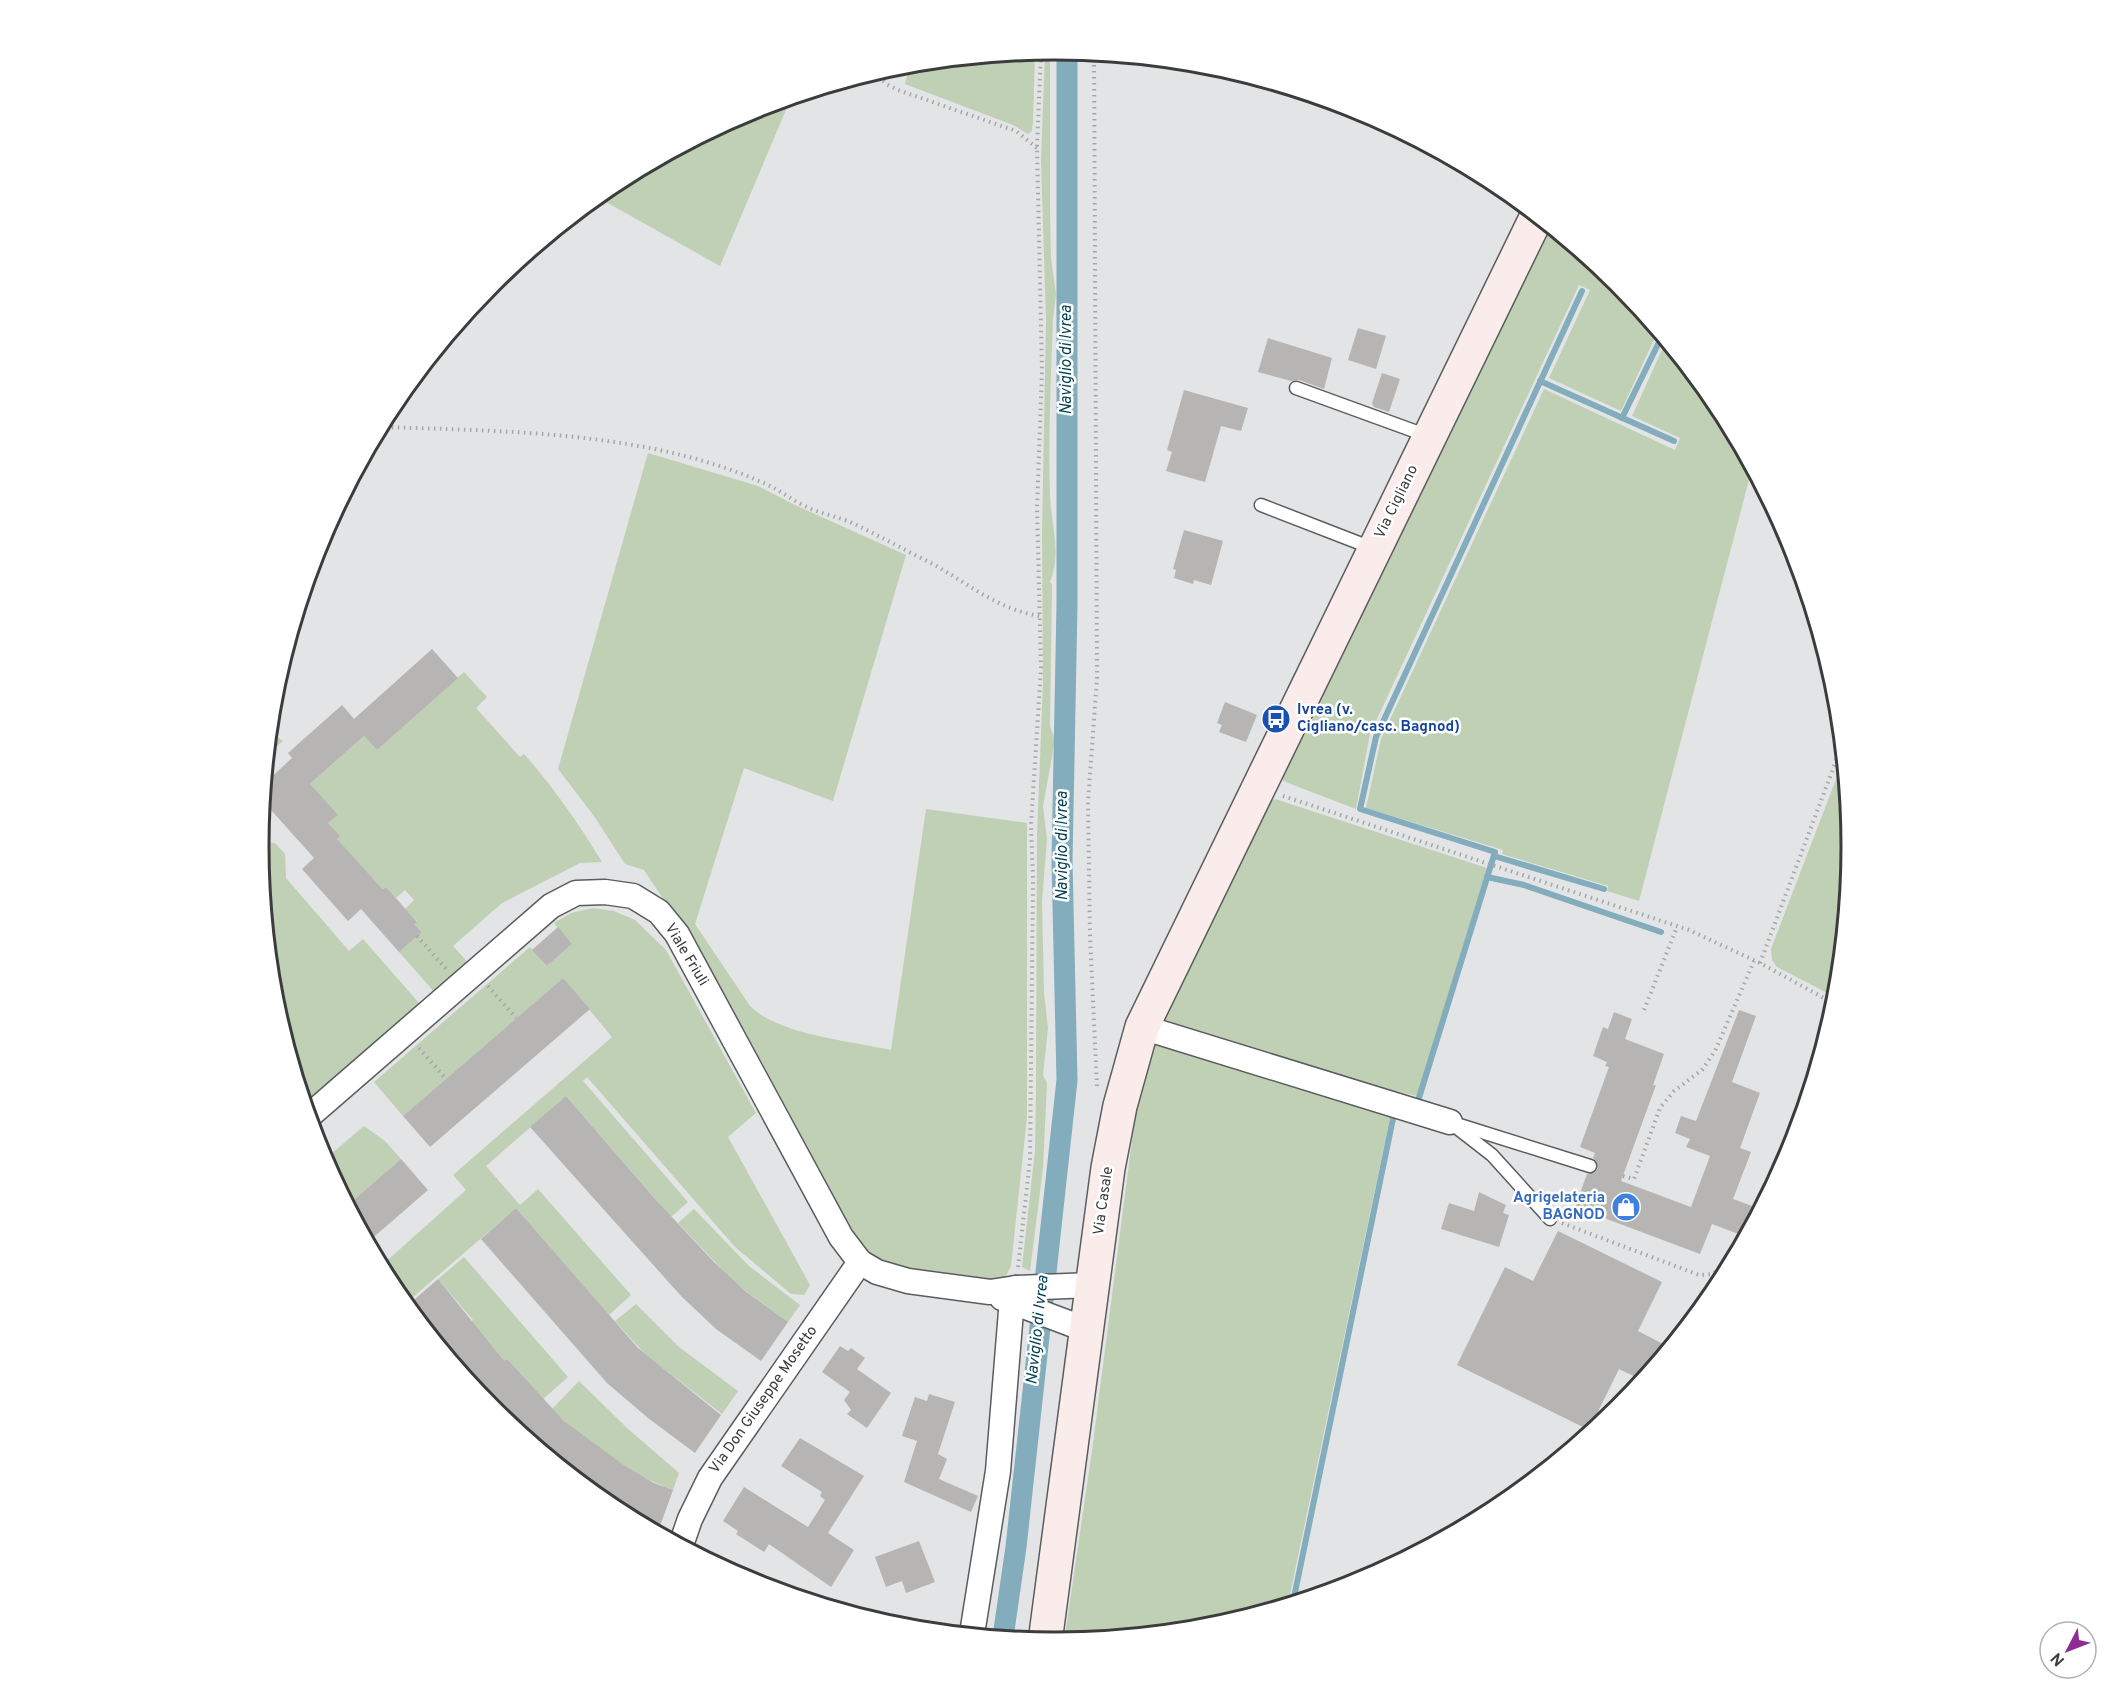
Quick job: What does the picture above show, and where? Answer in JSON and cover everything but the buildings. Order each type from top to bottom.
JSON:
[{"type":"main road","name":"Via Cigliano","points":[[1257,787],[1534,223]]},
{"type":"main road","name":"Via Casale","points":[[1046,1632],[1072,1324],[1120,1106],[1142,1027],[1257,787]]},
{"type":"street","name":"Viale Friuli","points":[[315,1110],[551,906],[576,893],[605,892],[633,896],[659,912],[677,934],[841,1238],[860,1262],[893,1278],[1016,1296],[1072,1324]]},
{"type":"street","points":[[1142,1027],[1450,1122]]},
{"type":"street","name":"Via Don Giuseppe Mosetto","points":[[684,1539],[710,1478],[860,1262]]},
{"type":"street","name":"Viale Friuli","points":[[1016,1296],[1080,1285]]},
{"type":"street","points":[[973,1627],[993,1511],[1011,1311],[1016,1296]]},
{"type":"lane","points":[[1296,388],[1429,436]]},
{"type":"lane","points":[[1261,505],[1374,549]]},
{"type":"lane","points":[[1450,1122],[1590,1166]]},
{"type":"lane","points":[[1450,1122],[1492,1155],[1550,1219]]},
{"type":"path","points":[[1016,1296],[1030,1160],[1033,881],[1031,825],[1041,668],[1037,508],[1042,371],[1038,148],[1041,61]]},
{"type":"path","points":[[1094,62],[1097,678],[1088,802],[1090,936],[1097,1087],[1104,1098],[1120,1106]]},
{"type":"path","points":[[882,80],[898,90],[1016,131],[1038,148]]},
{"type":"path","points":[[390,427],[501,430],[585,439],[636,447],[734,471],[769,485],[807,508],[848,521],[948,572],[1018,613],[1040,616]]},
{"type":"path","points":[[1760,963],[1836,762]]},
{"type":"path","points":[[1257,787],[1677,927],[1760,963],[1826,999]]},
{"type":"path","points":[[1644,1010],[1677,927]]},
{"type":"path","points":[[417,936],[516,1018]]},
{"type":"path","points":[[1623,1176],[1634,1179],[1660,1108],[1669,1096],[1702,1070],[1715,1051],[1754,961]]},
{"type":"path","points":[[405,1032],[446,1079]]},
{"type":"path","points":[[1550,1219],[1699,1275],[1716,1271]]},
{"type":"green space","points":[[1045,60],[1050,60],[1051,259],[1056,294],[1053,318],[1050,495],[1056,550],[1050,582],[1052,585],[1050,726],[1055,740],[1043,806],[1047,839],[1042,901],[1044,993],[1048,1028],[1043,1075],[1047,1083],[1043,1168],[1030,1271],[1022,1267],[1035,1150],[1037,835],[1043,683],[1042,534],[1046,320],[1041,160]]},
{"type":"green space","points":[[1035,61],[1032,131],[1028,134],[1013,125],[905,84],[907,74],[952,67]]},
{"type":"green space","points":[[787,108],[720,266],[605,201],[662,165],[707,141]]},
{"type":"green space","points":[[1548,234],[1611,290],[1655,338],[1621,411],[1549,378],[1590,290],[1579,285],[1370,734],[1356,809],[1279,778],[1343,631]]},
{"type":"green space","points":[[1663,348],[1709,409],[1749,478],[1639,901],[1607,891],[1608,886],[1502,854],[1503,850],[1366,808],[1381,739],[1544,389],[1675,450],[1680,438],[1632,416]]},
{"type":"green space","points":[[648,453],[758,486],[906,555],[833,801],[744,768],[695,924],[750,1006],[779,1024],[816,1036],[891,1050],[926,809],[1027,823],[1027,1117],[1011,1266],[1005,1278],[966,1278],[897,1268],[880,1261],[859,1242],[680,924],[644,870],[625,864],[594,816],[558,769]]},
{"type":"green space","points":[[464,672],[487,697],[476,708],[520,757],[524,754],[535,767],[566,806],[602,862],[580,863],[502,903],[453,946],[471,966],[437,995],[399,952],[422,932],[414,924],[417,921],[405,909],[414,900],[405,890],[396,898],[386,887],[383,889],[375,881],[366,889],[335,855],[344,847],[337,839],[340,836],[328,823],[337,815],[298,795],[364,736],[377,750]]},
{"type":"green space","points":[[277,737],[283,741],[276,747]]},
{"type":"green space","points":[[1837,776],[1841,846],[1839,897],[1827,993],[1777,967],[1772,960],[1771,949]]},
{"type":"green space","points":[[1275,799],[1487,868],[1417,1096],[1395,1091],[1393,1098],[1162,1021],[1269,801]]},
{"type":"green space","points":[[269,843],[275,843],[285,854],[286,878],[349,951],[363,939],[425,1010],[314,1106],[284,999],[271,897]]},
{"type":"green space","points":[[593,908],[614,911],[635,920],[666,950],[756,1113],[728,1137],[810,1285],[804,1295],[791,1294],[735,1247],[587,1077],[583,1081],[688,1202],[671,1217],[566,1096],[486,1166],[520,1205],[538,1189],[631,1295],[609,1315],[516,1208],[412,1298],[387,1260],[466,1190],[453,1175],[612,1037],[563,978],[403,1116],[374,1082],[530,947],[547,966],[572,944],[554,923],[571,913]]},
{"type":"green space","points":[[1154,1041],[1391,1113],[1290,1595],[1208,1617],[1158,1625],[1066,1632],[1092,1451],[1136,1109]]},
{"type":"green space","points":[[364,1126],[385,1141],[401,1159],[353,1200],[332,1153]]},
{"type":"green space","points":[[694,1209],[749,1266],[800,1305],[788,1322],[736,1284],[678,1223]]},
{"type":"green space","points":[[464,1257],[568,1377],[542,1400],[507,1359],[504,1362],[470,1323],[473,1320],[438,1279]]},
{"type":"green space","points":[[636,1304],[679,1347],[738,1391],[722,1414],[645,1354],[615,1321]]},
{"type":"green space","points":[[579,1381],[627,1428],[679,1473],[673,1490],[640,1475],[608,1456],[552,1409]]},
{"type":"waterway","name":"Naviglio di Ivrea","points":[[1004,1630],[1016,1547],[1067,1080],[1062,861],[1067,604],[1067,60]]},
{"type":"waterway","points":[[1414,1100],[1418,1101],[1495,852],[1360,809],[1376,737],[1582,291]]},
{"type":"waterway","points":[[1622,418],[1659,343]]},
{"type":"waterway","points":[[1540,381],[1674,441]]},
{"type":"waterway","points":[[1494,856],[1604,889]]},
{"type":"waterway","points":[[1487,877],[1524,885],[1661,932]]},
{"type":"waterway","points":[[1295,1594],[1395,1109]]},
{"type":"place","name":"Ivrea (v. Cigliano/casc. Bagnod)","points":[[1276,719]]},
{"type":"place","name":"Agrigelateria BAGNOD","points":[[1626,1207]]}]
